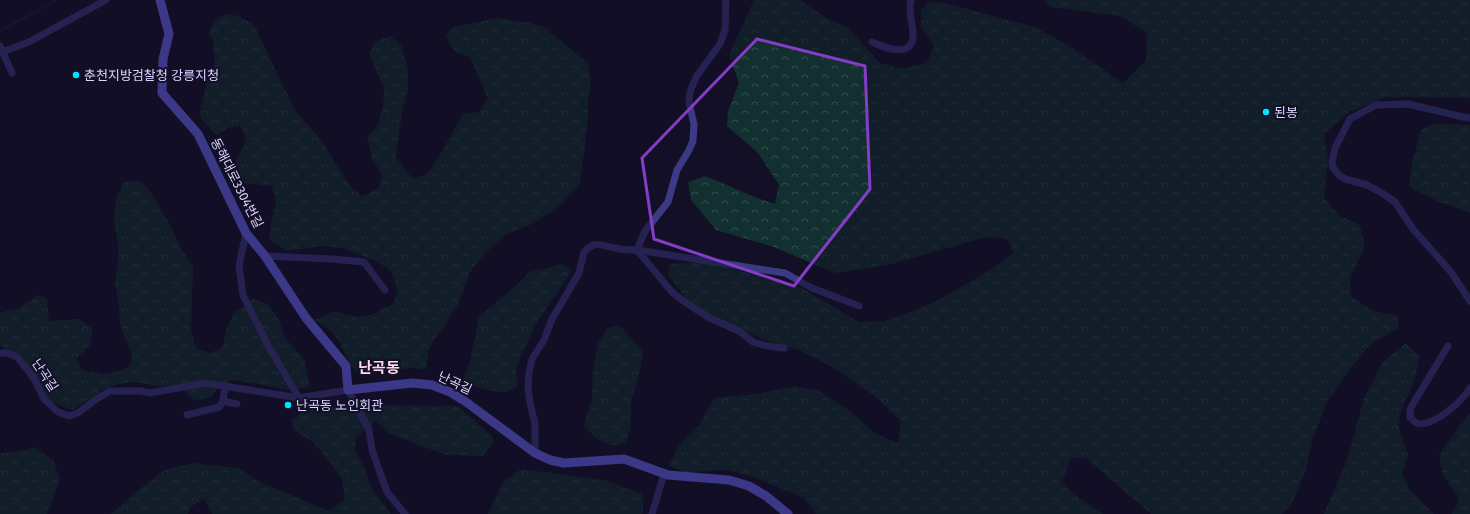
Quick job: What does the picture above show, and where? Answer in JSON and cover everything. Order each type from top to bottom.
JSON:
[{"type":"street","points":[[2,55],[106,0]]},
{"type":"street","name":"동해대로3304번길","points":[[160,0],[169,34],[163,59],[162,93],[198,134],[246,233],[266,256],[306,318],[346,366],[348,390]]},
{"type":"street","points":[[637,250],[645,231],[668,202],[677,170],[693,141],[694,124],[689,103],[690,92],[696,77],[720,44],[724,30],[726,0]]},
{"type":"street","points":[[872,42],[886,48],[898,50],[906,48],[910,44],[913,38],[910,15],[911,0]]},
{"type":"street","points":[[0,46],[2,55],[12,72]]},
{"type":"street","points":[[1470,118],[1408,104],[1376,105],[1350,119],[1335,148],[1332,162],[1333,168],[1345,180],[1367,185],[1395,202],[1414,229],[1452,272],[1470,301]]},
{"type":"street","points":[[246,233],[239,266],[243,295],[269,347],[299,398]]},
{"type":"street","points":[[535,453],[535,424],[528,387],[532,359],[544,340],[552,319],[579,274],[584,252],[594,244],[600,243],[613,248],[637,250],[785,273],[812,288],[859,306]]},
{"type":"street","points":[[637,250],[672,292],[682,300],[708,317],[739,331],[753,342],[767,346],[784,348]]},
{"type":"street","points":[[266,256],[364,262],[385,290]]},
{"type":"street","points":[[1448,346],[1410,409],[1410,417],[1415,423],[1422,424],[1430,422],[1443,415],[1455,405],[1466,395],[1470,388]]},
{"type":"street","name":"난곡길","points":[[0,353],[6,353],[17,357],[34,378],[44,399],[58,412],[69,416],[78,413],[110,391],[141,391],[150,393],[205,383],[299,398],[348,390],[412,383],[432,385],[450,392],[466,402],[535,453],[550,460],[564,463],[624,459],[664,474],[729,480],[749,486],[766,496],[788,514]]},
{"type":"street","points":[[187,415],[220,407],[223,401],[225,386]]},
{"type":"street","points":[[348,390],[369,430],[372,450],[387,492],[405,514]]},
{"type":"street","points":[[223,401],[237,404]]},
{"type":"street","points":[[652,514],[664,474]]},
{"type":"highlighted area","points":[[757,39],[865,66],[870,189],[794,286],[654,239],[642,158]]},
{"type":"green space","points":[[754,0],[800,0],[825,17],[848,28],[880,63],[901,69],[927,63],[934,46],[921,26],[921,9],[932,1],[956,6],[1035,27],[1066,44],[1123,83],[1146,61],[1147,33],[1120,16],[1050,7],[1044,0],[1470,0],[1470,98],[1387,97],[1349,112],[1324,134],[1328,160],[1324,198],[1340,216],[1360,225],[1365,247],[1350,278],[1351,297],[1374,311],[1397,315],[1399,328],[1371,344],[1350,369],[1327,402],[1313,438],[1305,473],[1291,505],[1282,514],[1151,514],[1086,458],[1071,458],[1062,483],[1079,498],[1103,514],[816,514],[804,498],[751,476],[727,470],[687,472],[669,466],[678,446],[699,426],[714,398],[756,394],[796,386],[821,392],[846,408],[875,433],[898,443],[901,421],[876,397],[829,365],[799,350],[768,341],[705,314],[685,297],[668,275],[669,264],[703,262],[800,287],[859,322],[886,321],[933,303],[982,275],[1014,253],[1007,238],[986,237],[888,265],[835,273],[774,247],[716,230],[691,200],[688,182],[705,176],[775,204],[779,185],[758,153],[727,126],[728,111],[739,83],[729,55]]},
{"type":"green space","points":[[225,14],[239,16],[254,25],[296,112],[320,138],[349,185],[362,196],[378,189],[382,175],[372,158],[367,137],[377,126],[383,108],[384,88],[369,54],[375,42],[390,36],[401,45],[408,70],[408,90],[402,113],[396,158],[412,178],[426,175],[437,160],[463,114],[479,112],[488,99],[470,58],[455,52],[446,36],[453,27],[497,18],[530,23],[544,27],[588,63],[591,81],[580,185],[556,209],[532,224],[507,234],[484,254],[470,272],[458,305],[429,348],[426,369],[421,370],[413,367],[393,372],[358,372],[352,367],[337,338],[327,327],[315,320],[335,311],[359,317],[371,315],[393,304],[398,291],[391,271],[378,262],[343,248],[320,246],[288,251],[269,240],[276,203],[272,186],[245,183],[234,163],[241,152],[246,139],[241,126],[230,127],[216,135],[199,116],[207,80],[215,65],[213,41],[209,33],[215,21]]},
{"type":"green space","points":[[1433,124],[1470,125],[1470,213],[1437,201],[1409,187],[1412,163],[1421,130]]},
{"type":"green space","points":[[139,180],[147,187],[168,221],[183,252],[193,266],[191,332],[197,349],[210,353],[223,347],[226,330],[234,313],[253,299],[268,304],[278,318],[285,338],[304,359],[309,387],[288,390],[231,380],[217,389],[211,397],[196,401],[188,395],[179,384],[162,387],[135,382],[118,384],[103,390],[72,410],[45,399],[29,379],[24,367],[0,345],[0,313],[19,308],[38,295],[47,298],[49,321],[80,319],[93,329],[90,345],[77,358],[82,370],[106,374],[117,372],[130,366],[132,355],[120,325],[119,305],[115,284],[118,261],[118,244],[114,222],[116,198],[124,182]]},
{"type":"green space","points":[[563,264],[572,270],[535,326],[523,351],[516,370],[518,386],[508,392],[501,392],[484,389],[462,380],[470,362],[479,316],[515,287],[529,272]]},
{"type":"green space","points":[[619,325],[643,351],[640,371],[631,402],[631,427],[626,442],[613,446],[595,438],[584,425],[592,399],[593,369],[598,343],[608,328]]},
{"type":"green space","points":[[1406,343],[1420,357],[1414,381],[1400,414],[1399,428],[1408,455],[1402,474],[1411,491],[1434,514],[1324,514],[1348,457],[1364,398],[1383,362]]},
{"type":"green space","points":[[310,406],[458,406],[493,437],[492,445],[483,456],[447,455],[389,434],[376,421],[356,438],[355,450],[365,469],[372,489],[391,514],[212,514],[204,499],[190,507],[188,514],[111,514],[137,491],[165,470],[192,463],[238,468],[258,481],[329,511],[345,499],[342,480],[314,443],[294,430],[291,420]]},
{"type":"green space","points":[[1470,413],[1470,514],[1452,514],[1459,499],[1443,475],[1439,454]]},
{"type":"green space","points":[[35,447],[54,461],[60,481],[47,514],[0,514],[0,453],[16,452]]},
{"type":"green space","points":[[521,469],[604,480],[643,494],[642,514],[488,514],[503,482]]},
{"type":"waterway","points":[[0,31],[57,0]]},
{"type":"place","name":"춘천지방검찰청 강릉지청","points":[[76,75]]},
{"type":"place","name":"된봉","points":[[1266,112]]},
{"type":"place","name":"난곡동 노인회관","points":[[288,405]]},
{"type":"district","name":"난곡동","points":[[379,368]]}]
